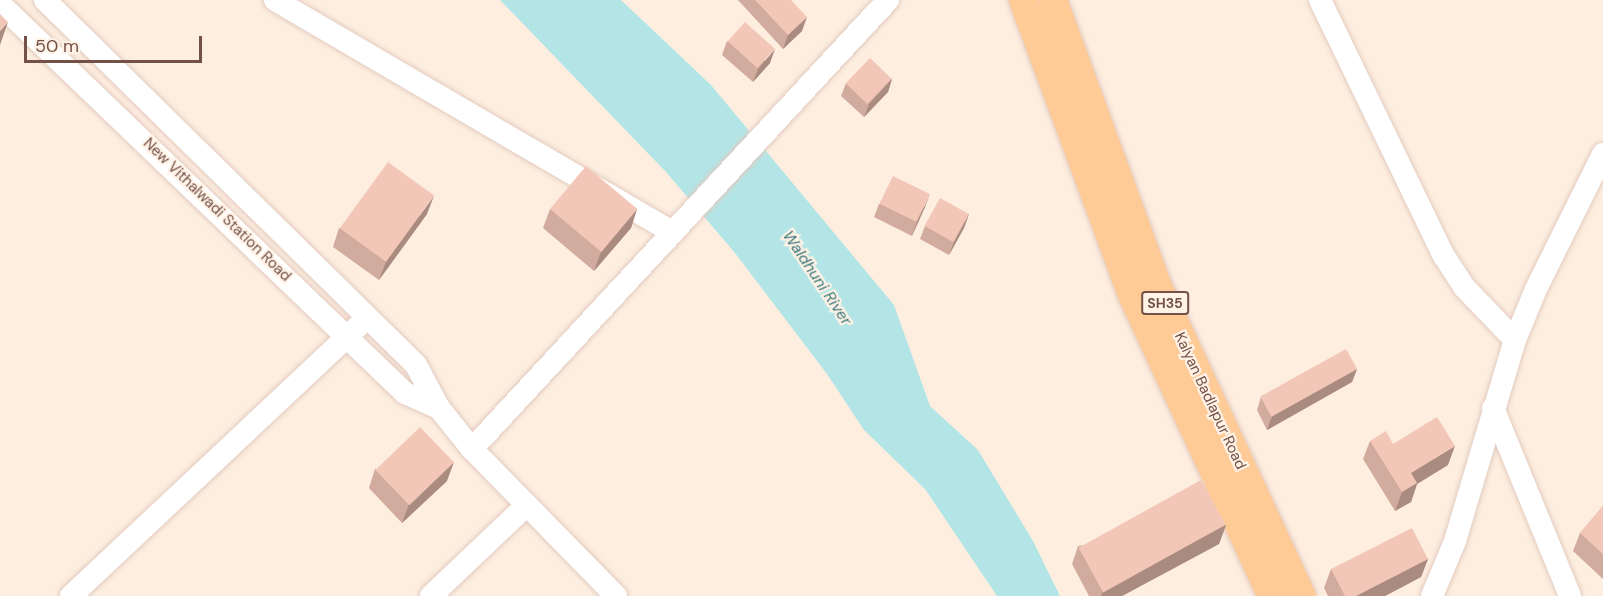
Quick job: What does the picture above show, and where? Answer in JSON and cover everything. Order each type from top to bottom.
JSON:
[{"type":"main road","name":"Kalyan Badlapur Road","points":[[1023,0],[1133,297],[1272,596]]},
{"type":"main road","name":"Kalyan Badlapur Road","points":[[1053,0],[1156,282],[1302,596]]},
{"type":"street","name":"New Vithalwadi Station Road","points":[[45,0],[416,365],[439,408],[472,449],[616,596]]},
{"type":"street","points":[[275,0],[678,228]]},
{"type":"street","points":[[472,449],[780,121],[888,0]]},
{"type":"street","points":[[1320,0],[1444,256],[1466,288],[1515,340]]},
{"type":"street","name":"New Vithalwadi Station Road","points":[[0,4],[350,336],[405,393],[439,408]]},
{"type":"street","points":[[151,148],[171,123]]},
{"type":"street","points":[[1432,596],[1455,541],[1515,340],[1603,154]]},
{"type":"street","points":[[71,596],[350,336],[367,316]]},
{"type":"street","points":[[1493,408],[1570,596]]},
{"type":"street","points":[[431,596],[527,506]]},
{"type":"water","name":"Waldhuni River","points":[[500,0],[621,0],[711,85],[894,305],[930,406],[978,450],[1033,541],[1060,596],[997,596],[925,489],[864,430],[827,374],[735,253],[666,172]]},
{"type":"building","points":[[755,0],[791,0],[807,17],[788,35]]},
{"type":"building","points":[[0,14],[8,22],[0,31]]},
{"type":"building","points":[[745,22],[775,49],[757,68],[728,41]]},
{"type":"building","points":[[870,58],[892,79],[867,104],[846,83]]},
{"type":"building","points":[[388,162],[434,196],[386,262],[340,228]]},
{"type":"building","points":[[586,166],[637,209],[601,252],[550,209]]},
{"type":"building","points":[[893,176],[930,194],[916,222],[879,204]]},
{"type":"building","points":[[940,198],[969,214],[953,242],[924,226]]},
{"type":"building","points":[[1346,349],[1357,369],[1271,417],[1260,397]]},
{"type":"building","points":[[1437,417],[1455,446],[1411,473],[1417,483],[1402,492],[1370,441],[1386,431],[1393,444]]},
{"type":"building","points":[[420,427],[454,462],[409,505],[375,470]]},
{"type":"building","points":[[1201,480],[1226,525],[1103,592],[1079,548]]},
{"type":"building","points":[[1603,506],[1603,554],[1580,533]]},
{"type":"building","points":[[1412,528],[1428,559],[1356,596],[1345,596],[1331,569]]}]
